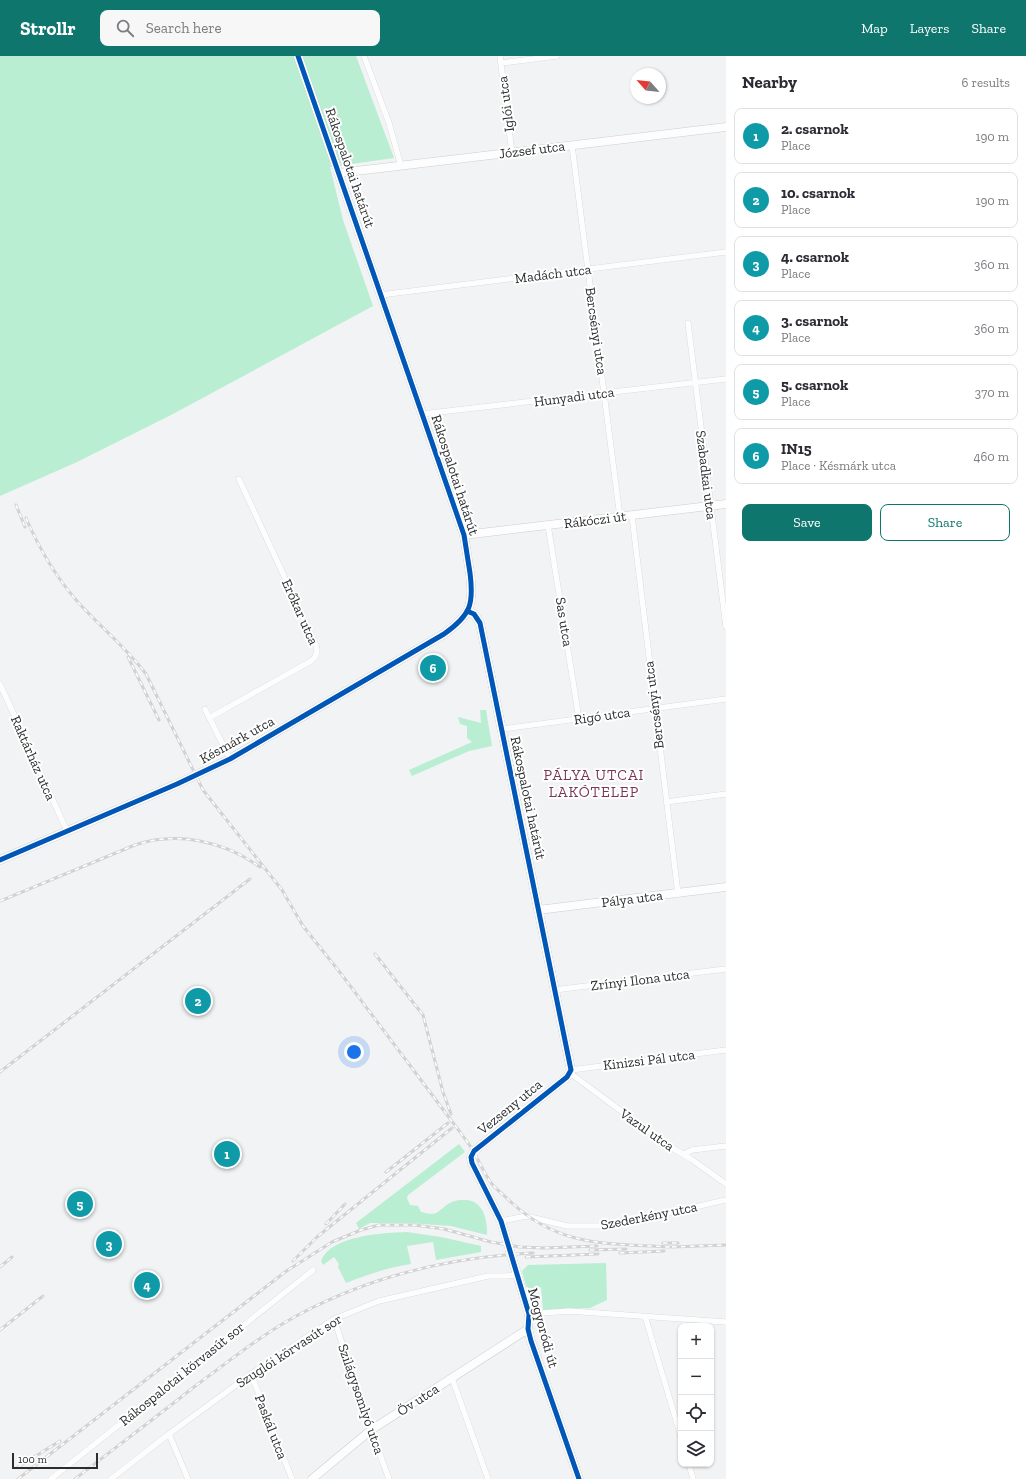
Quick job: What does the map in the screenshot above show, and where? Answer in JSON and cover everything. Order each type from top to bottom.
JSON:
[{"type":"street","name":"Rákospalotai határút","points":[[298,56],[464,535],[472,588],[472,598],[467,611],[474,614],[480,623],[535,887],[538,910],[570,1072]]},
{"type":"street","points":[[364,56],[389,123],[401,166]]},
{"type":"street","name":"Iglói utca","points":[[500,56],[512,153]]},
{"type":"street","points":[[501,63],[557,56]]},
{"type":"street","name":"József utca","points":[[339,174],[726,127]]},
{"type":"street","name":"Bercsényi utca","points":[[572,146],[620,517]]},
{"type":"street","name":"Madách utca","points":[[380,295],[726,252]]},
{"type":"street","name":"Szabadkai utca","points":[[688,323],[694,383],[726,628]]},
{"type":"street","name":"Hunyadi utca","points":[[422,414],[726,379]]},
{"type":"street","name":"Erőkar utca","points":[[209,718],[311,661],[317,652],[239,479]]},
{"type":"street","name":"Rákóczi út","points":[[464,535],[726,504]]},
{"type":"street","name":"Bercsényi utca","points":[[632,516],[654,709],[678,894]]},
{"type":"street","name":"Sas utca","points":[[548,525],[579,719]]},
{"type":"street","name":"Késmárk utca","points":[[0,860],[177,784],[230,759],[444,634],[462,619],[467,611]]},
{"type":"street","name":"Raktárház utca","points":[[0,684],[67,831]]},
{"type":"street","name":"Rigó utca","points":[[502,729],[726,699]]},
{"type":"street","points":[[205,709],[230,759]]},
{"type":"street","points":[[666,802],[726,794]]},
{"type":"street","name":"Pálya utca","points":[[538,910],[726,887]]},
{"type":"street","name":"Zrínyi Ilona utca","points":[[554,990],[726,969]]},
{"type":"street","name":"Kinizsi Pál utca","points":[[570,1072],[726,1050]]},
{"type":"street","name":"Vazul utca","points":[[570,1072],[667,1145],[684,1154],[726,1184]]},
{"type":"street","name":"Vezseny utca","points":[[472,1163],[471,1157],[474,1152],[570,1072]]},
{"type":"street","points":[[684,1154],[692,1150],[726,1146]]},
{"type":"street","name":"Mogyoródi út","points":[[472,1163],[500,1221],[529,1314],[528,1329],[535,1353],[580,1479]]},
{"type":"street","name":"Szederkény utca","points":[[500,1221],[526,1216],[567,1226],[602,1226],[624,1223],[726,1200]]},
{"type":"street","name":"Rákospalotai körvasút sor","points":[[51,1479],[313,1270]]},
{"type":"street","name":"Szuglói körvasút sor","points":[[111,1479],[251,1374],[334,1319],[379,1301],[488,1276],[516,1275]]},
{"type":"street","points":[[529,1314],[569,1311],[726,1322]]},
{"type":"street","points":[[646,1316],[679,1431]]},
{"type":"street","name":"Szilágysomlyó utca","points":[[334,1319],[389,1479]]},
{"type":"street","name":"Öv utca","points":[[312,1479],[371,1430],[528,1329]]},
{"type":"street","name":"Paskál utca","points":[[251,1374],[292,1479]]},
{"type":"street","points":[[452,1378],[488,1479]]},
{"type":"street","points":[[169,1434],[188,1479]]},
{"type":"street","points":[[690,1467],[693,1479]]},
{"type":"green space","points":[[0,56],[356,56],[394,158],[330,167],[343,220],[373,306],[171,415],[77,462],[0,496]]},
{"type":"green space","points":[[480,710],[486,710],[492,746],[469,751],[412,776],[409,770],[472,742],[467,738],[467,726],[460,724],[458,717],[481,723]]},
{"type":"green space","points":[[459,1144],[465,1152],[408,1195],[407,1198],[410,1205],[418,1206],[421,1212],[431,1214],[436,1213],[452,1202],[469,1200],[475,1202],[480,1206],[486,1219],[487,1235],[451,1226],[407,1223],[370,1223],[359,1229],[356,1223]]},
{"type":"green space","points":[[407,1232],[441,1237],[481,1246],[481,1252],[436,1260],[433,1242],[407,1246],[411,1264],[394,1267],[346,1283],[338,1267],[339,1264],[334,1257],[323,1265],[321,1261],[327,1252],[346,1241],[359,1237],[385,1233]]},
{"type":"green space","points":[[606,1263],[607,1300],[590,1308],[543,1310],[541,1287],[530,1289],[526,1286],[522,1271],[528,1265]]},
{"type":"railway","points":[[16,505],[25,527]]},
{"type":"railway","points":[[26,518],[36,540],[62,582],[85,610],[130,655],[146,674],[203,790],[282,890],[303,926],[342,975],[467,1142],[492,1184],[530,1218],[567,1236],[606,1243],[670,1247]]},
{"type":"railway","points":[[128,657],[159,720]]},
{"type":"railway","points":[[0,901],[135,845],[151,841],[167,839],[200,841],[231,851],[260,867]]},
{"type":"railway","points":[[0,1072],[250,879]]},
{"type":"railway","points":[[375,954],[423,1015],[443,1092],[451,1114]]},
{"type":"railway","points":[[386,1172],[448,1123]]},
{"type":"railway","points":[[293,1261],[317,1237],[452,1128]]},
{"type":"railway","points":[[326,1224],[345,1204]]},
{"type":"railway","points":[[18,1479],[285,1272],[332,1242],[361,1230],[379,1225],[414,1225],[444,1229],[491,1242],[520,1247],[544,1248],[597,1246]]},
{"type":"railway","points":[[663,1243],[678,1243]]},
{"type":"railway","points":[[672,1247],[726,1245]]},
{"type":"railway","points":[[590,1250],[626,1249]]},
{"type":"railway","points":[[620,1253],[664,1251]]},
{"type":"railway","points":[[75,1479],[245,1349],[284,1323],[326,1301],[383,1279],[442,1264],[502,1255],[533,1253]]},
{"type":"railway","points":[[526,1257],[598,1254]]},
{"type":"railway","points":[[0,1267],[12,1257]]},
{"type":"railway","points":[[0,1330],[43,1296]]},
{"type":"railway","points":[[18,1467],[60,1441]]},
{"type":"cycle path","points":[[0,860],[177,784],[230,759],[444,634],[460,621],[469,608],[471,601],[471,584],[464,535],[298,56]]},
{"type":"cycle path","points":[[467,611],[474,614],[480,623],[571,1070],[567,1077],[474,1151],[471,1157],[472,1163],[501,1221],[529,1314],[528,1329],[531,1341],[579,1479]]},
{"type":"place","name":"IN15","points":[[433,668]]},
{"type":"place","name":"10. csarnok","points":[[198,1001]]},
{"type":"place","name":"2. csarnok","points":[[227,1154]]},
{"type":"place","name":"5. csarnok","points":[[80,1204]]},
{"type":"place","name":"4. csarnok","points":[[109,1244]]},
{"type":"place","name":"3. csarnok","points":[[147,1285]]},
{"type":"district","name":"PÁLYA UTCAI LAKÓTELEP","points":[[594,784]]}]
